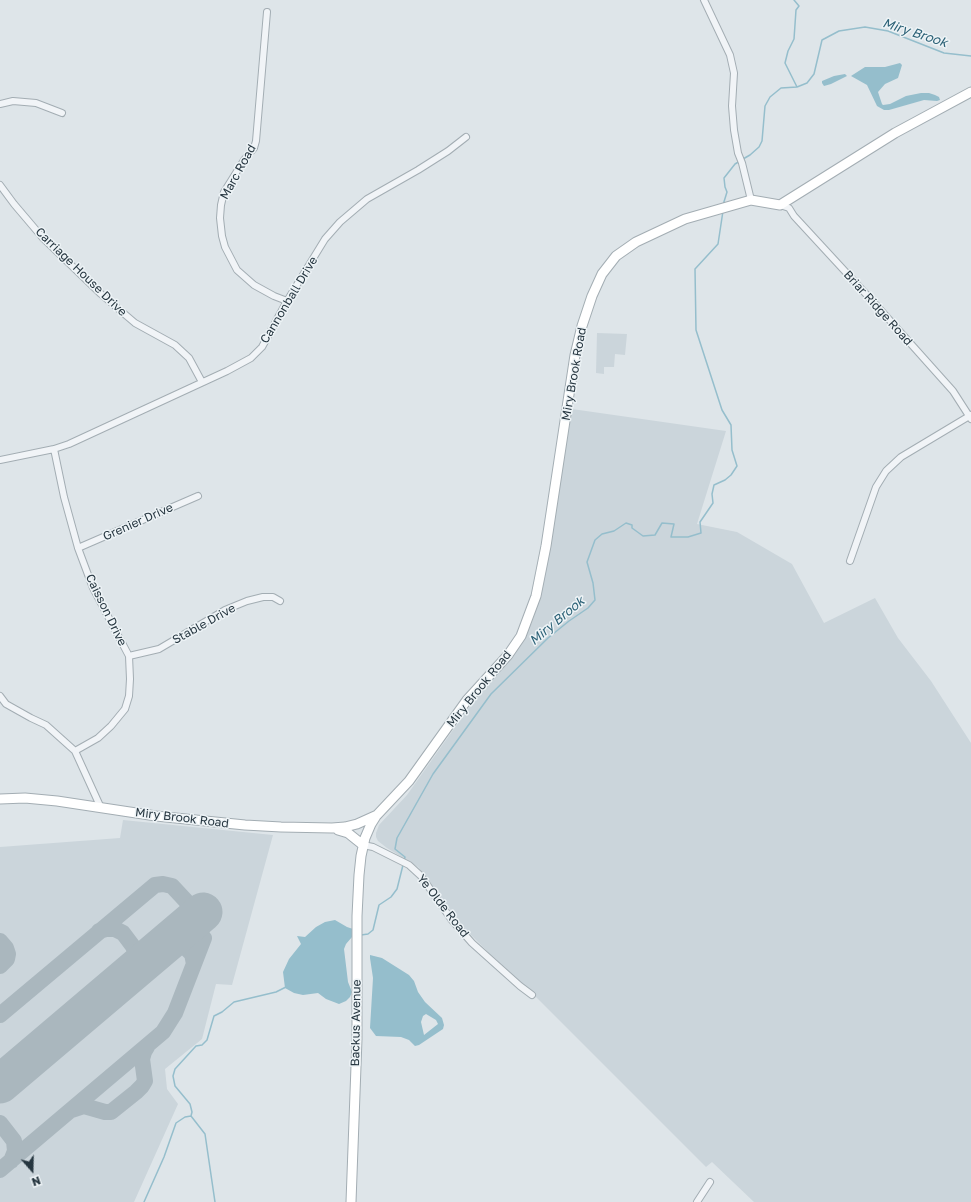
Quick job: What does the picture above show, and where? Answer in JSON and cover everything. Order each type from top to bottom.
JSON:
[{"type":"main road","points":[[780,205],[895,133],[971,92]]},
{"type":"main road","name":"Miry Brook Road","points":[[0,799],[25,798],[57,801],[101,808],[245,825],[332,828],[357,824],[377,815],[409,781],[467,700],[508,655],[521,636],[527,622],[536,596],[546,546],[562,450],[575,355],[582,326],[592,296],[602,274],[616,256],[636,242],[686,219],[751,200],[780,205]]},
{"type":"main road","name":"Backus Avenue","points":[[351,1202],[357,1039],[357,935],[359,875],[363,845],[371,824],[377,815]]},
{"type":"main road","points":[[332,828],[348,833],[363,845]]},
{"type":"street","points":[[704,0],[730,55],[734,73],[732,106],[734,130],[738,153],[751,200]]},
{"type":"street","name":"Marc Road","points":[[267,12],[254,148],[244,160],[224,192],[220,218],[225,247],[237,270],[254,285],[287,301]]},
{"type":"street","points":[[0,104],[13,101],[36,103],[62,112]]},
{"type":"street","name":"Cannonball Drive","points":[[0,460],[54,449],[69,444],[227,371],[250,358],[262,347],[287,301],[325,239],[340,222],[367,199],[418,170],[448,151],[466,137]]},
{"type":"street","name":"Carriage House Drive","points":[[0,185],[42,237],[101,294],[135,322],[175,345],[189,358],[202,382]]},
{"type":"street","name":"Briar Ridge Road","points":[[780,205],[789,208],[794,216],[877,306],[953,391],[970,417]]},
{"type":"street","points":[[850,561],[876,487],[886,471],[901,457],[970,417]]},
{"type":"street","name":"Caisson Drive","points":[[54,449],[64,497],[78,548],[93,588],[128,656],[130,685],[129,696],[125,709],[111,726],[98,738],[75,751]]},
{"type":"street","name":"Grenier Drive","points":[[78,548],[198,496]]},
{"type":"street","name":"Stable Drive","points":[[128,656],[159,649],[225,610],[247,601],[262,597],[273,597],[280,601]]},
{"type":"street","points":[[0,696],[6,704],[46,725],[75,751],[101,808]]},
{"type":"street","name":"Ye Olde Road","points":[[363,845],[373,847],[400,860],[421,876],[451,919],[472,943],[532,995]]},
{"type":"street","points":[[697,1202],[710,1182]]},
{"type":"shaded area","points":[[597,333],[627,334],[625,355],[615,354],[614,367],[604,367],[604,374],[596,373]]},
{"type":"shaded area","points":[[572,409],[726,431],[697,524],[737,532],[792,564],[824,623],[875,598],[898,638],[931,681],[971,743],[971,1202],[754,1202],[712,1162],[706,1167],[522,983],[489,953],[466,930],[418,867],[378,841],[376,833],[379,825],[407,795],[475,699],[511,659],[521,644],[532,622],[539,600],[546,567]]},
{"type":"shaded area","points":[[123,820],[273,835],[232,985],[216,984],[202,1039],[165,1069],[167,1089],[178,1104],[134,1202],[0,1202],[0,847],[120,838]]},
{"type":"water","points":[[900,63],[902,65],[898,78],[885,84],[878,92],[883,105],[890,104],[906,96],[921,93],[935,95],[939,97],[940,100],[924,100],[889,110],[884,110],[877,106],[867,85],[851,76],[865,67],[885,67]]},
{"type":"water","points":[[845,74],[847,76],[831,84],[824,86],[822,83],[822,81],[834,76]]},
{"type":"water","points":[[335,920],[353,929],[352,937],[344,949],[348,982],[352,992],[350,997],[346,1001],[339,1004],[326,999],[318,993],[303,995],[294,993],[285,988],[283,972],[289,959],[301,944],[297,936],[305,937],[316,927],[325,922]]},
{"type":"water","points":[[370,955],[382,958],[409,975],[414,981],[418,992],[425,1002],[442,1018],[444,1025],[443,1029],[419,1045],[415,1046],[409,1040],[401,1037],[376,1036],[370,1028],[373,978]],"holes":[[[426,1014],[436,1020],[438,1024],[424,1035],[421,1022],[423,1016]]]},
{"type":"waterway","points":[[794,0],[799,6],[796,10],[794,39],[788,51],[785,63],[797,87]]},
{"type":"waterway","name":"Miry Brook","points":[[743,159],[759,147],[762,141],[765,106],[770,97],[781,88],[797,87],[807,83],[814,74],[822,40],[839,31],[865,27],[888,31],[944,53],[971,56]]},
{"type":"waterway","name":"Miry Brook","points":[[723,205],[727,192],[724,178],[735,164],[740,161]]},
{"type":"waterway","name":"Miry Brook","points":[[404,861],[405,857],[395,849],[397,838],[433,774],[491,694],[548,638],[588,608],[595,600],[593,583],[587,562],[595,540],[602,534],[614,531],[626,523],[632,525],[632,528],[643,536],[655,535],[662,523],[674,524],[671,537],[688,537],[701,533],[700,522],[713,503],[712,494],[714,485],[725,480],[731,475],[737,466],[732,450],[731,425],[722,410],[696,330],[695,269],[718,244],[723,211]]},
{"type":"waterway","name":"Miry Brook","points":[[361,935],[368,934],[373,930],[379,905],[391,897],[397,889],[403,865]]},
{"type":"waterway","name":"Miry Brook","points":[[144,1202],[164,1157],[176,1123],[185,1117],[191,1116],[192,1112],[190,1104],[175,1086],[173,1076],[175,1069],[196,1046],[202,1045],[207,1040],[214,1016],[222,1012],[234,1002],[276,992],[286,987]]},
{"type":"waterway","name":"Miry Brook","points":[[191,1116],[205,1134],[215,1202]]},
{"type":"taxiway","points":[[0,1015],[155,885],[163,884],[172,886],[186,901],[190,907],[190,917],[185,927]]},
{"type":"taxiway","points":[[99,931],[115,929],[123,933],[135,950],[137,957],[137,962],[131,973]]},
{"type":"taxiway","points":[[0,1170],[163,1032],[175,1013],[204,938]]},
{"type":"taxiway","points":[[0,941],[6,948],[8,954],[7,959],[0,966]]},
{"type":"taxiway","points":[[160,949],[173,944],[184,946],[192,954],[194,964]]},
{"type":"taxiway","points":[[72,1110],[84,1106],[105,1112],[111,1112],[136,1092],[145,1081],[142,1059],[147,1047]]},
{"type":"taxiway","points":[[0,1123],[14,1141],[15,1151],[11,1161]]},
{"type":"runway","points":[[0,1084],[203,912]]}]
